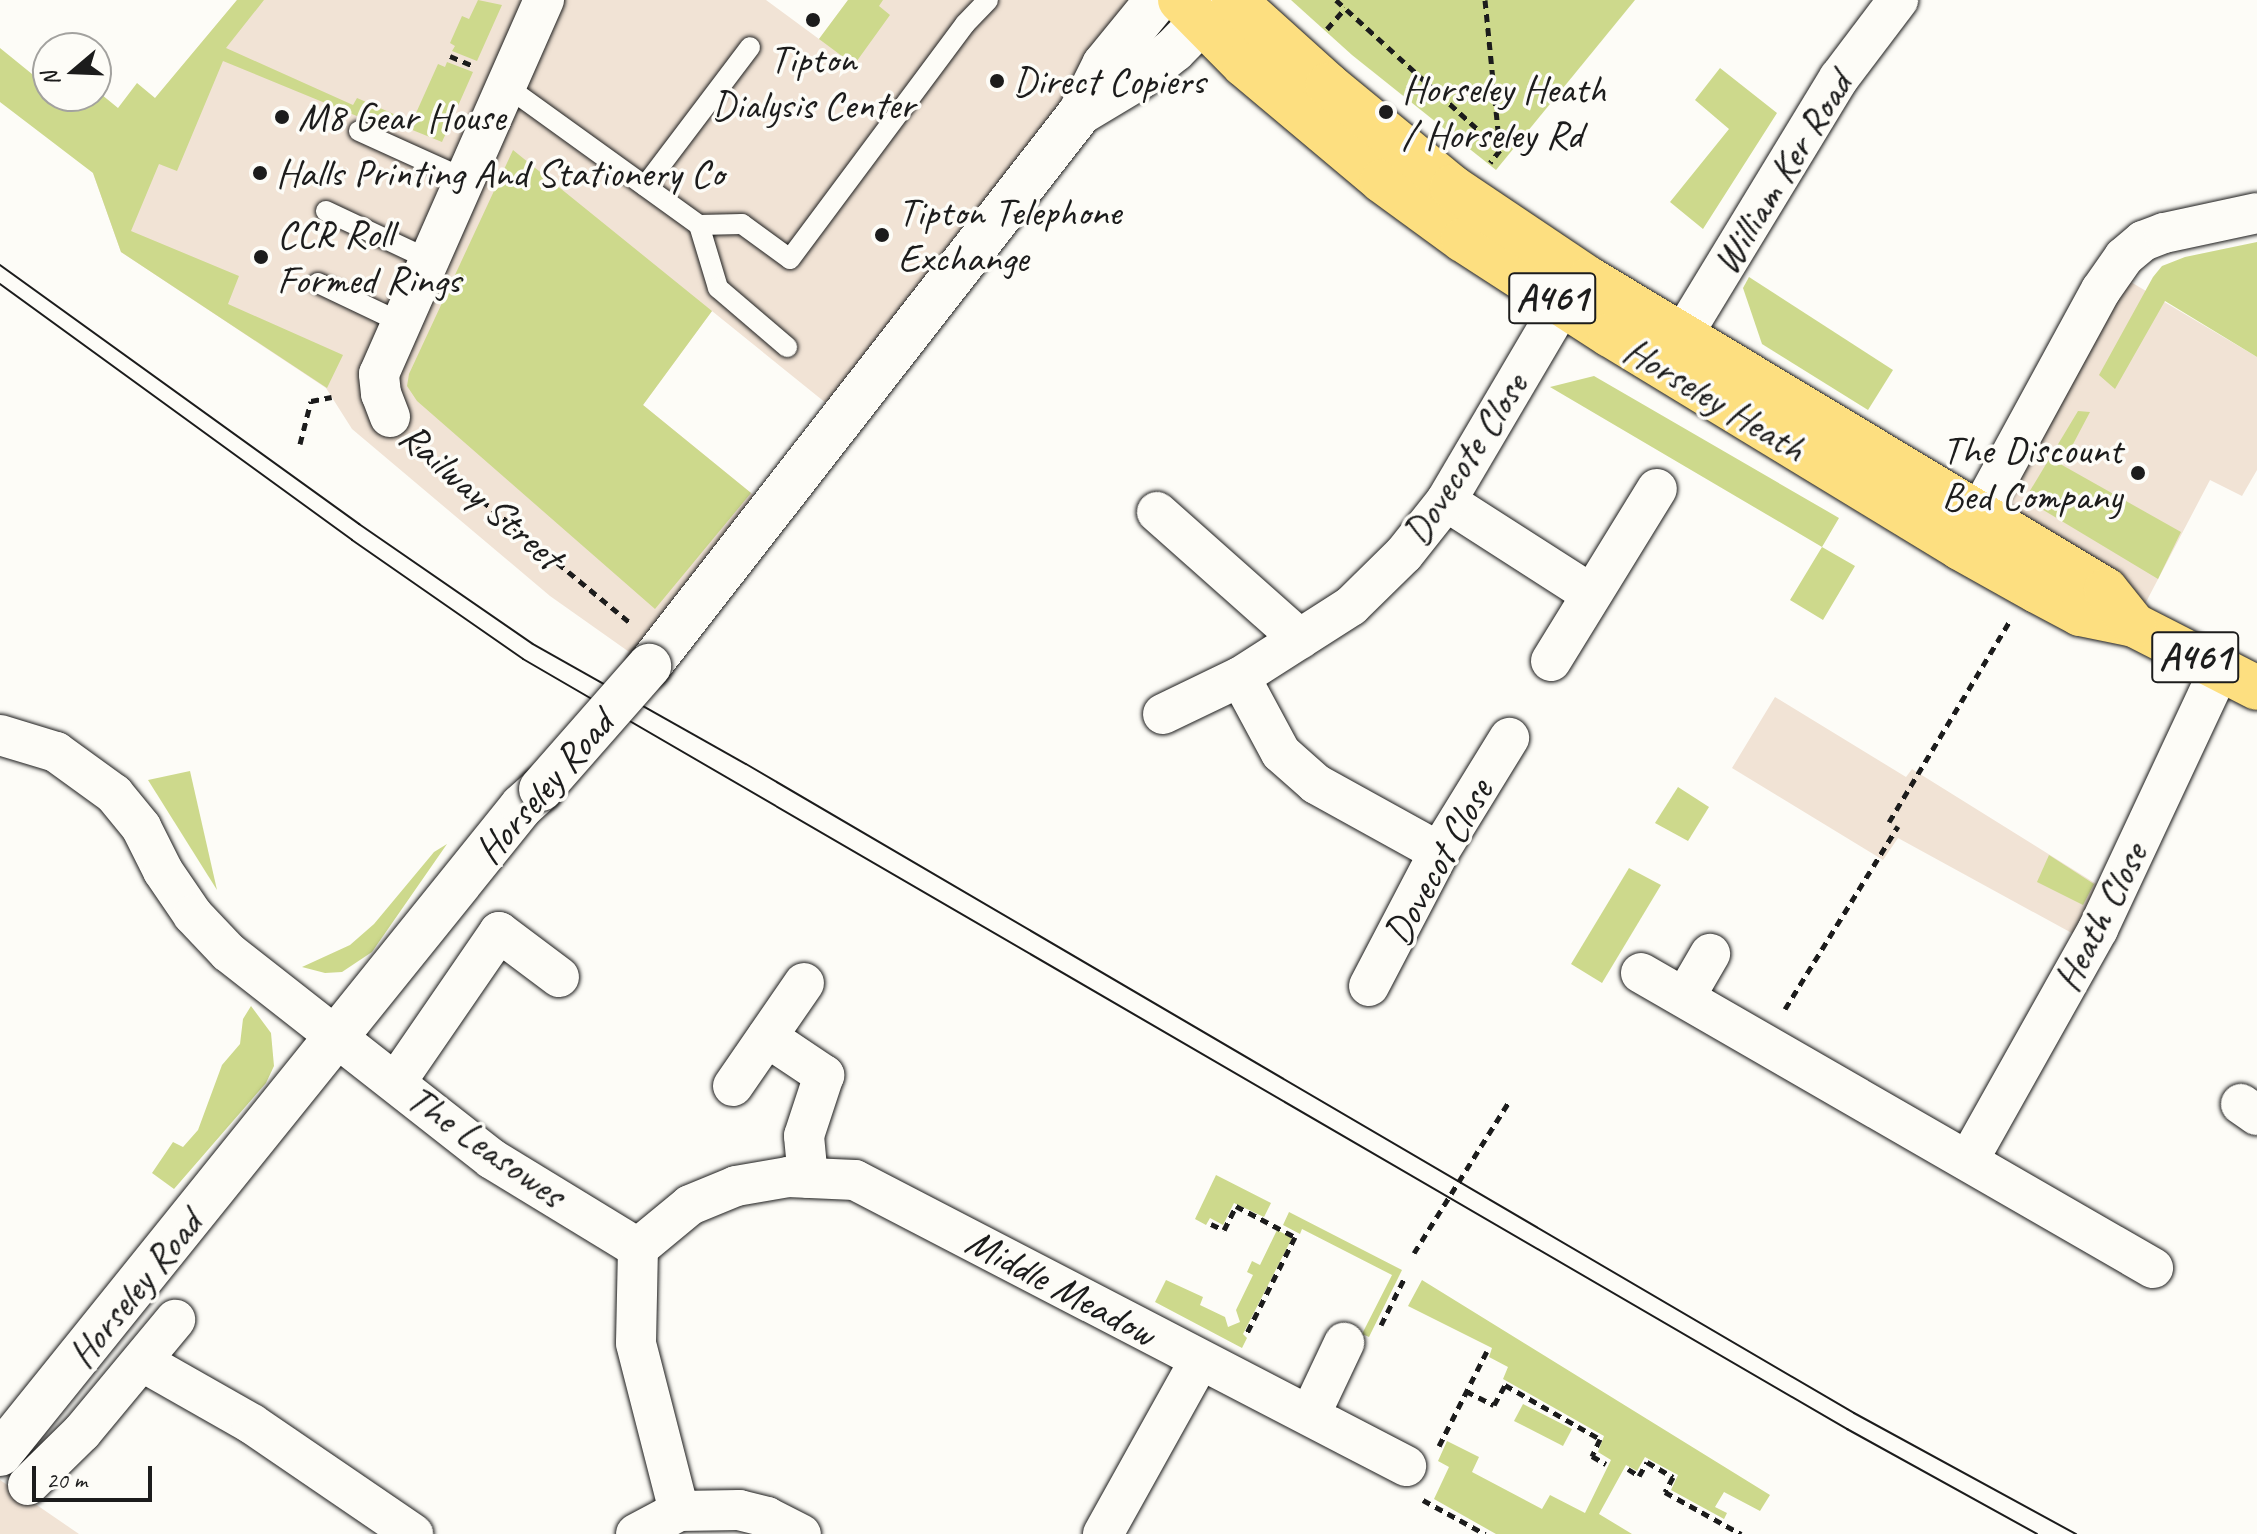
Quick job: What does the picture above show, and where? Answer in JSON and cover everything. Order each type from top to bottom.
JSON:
[{"type":"highway","name":"Horseley Heath","points":[[1210,5],[1328,85],[1452,187],[1499,218],[1571,289]]},
{"type":"highway","name":"Horseley Heath","points":[[1210,5],[1244,65],[1382,181],[1463,240],[1571,289],[1970,531],[2027,600],[2134,625],[2238,679]]},
{"type":"highway","name":"Horseley Heath","points":[[1673,351],[1752,421],[1970,531],[2106,590],[2134,625]]},
{"type":"street","name":"Horseley Road","points":[[14,1470],[338,1037],[522,806],[541,789],[656,657],[1080,113],[1104,65],[1157,0]]},
{"type":"street","name":"William Ker Road","points":[[1673,351],[1839,78],[1898,0]]},
{"type":"street","name":"Railway Street","points":[[390,417],[381,394],[379,374],[542,1]]},
{"type":"street","name":"Horseley Road","points":[[1080,113],[1140,77],[1210,5]]},
{"type":"street","points":[[1970,531],[2101,290],[2124,257],[2143,241],[2164,233],[2257,213]]},
{"type":"street","name":"Dovecote Close","points":[[1163,714],[1240,677],[1351,606],[1404,554],[1446,501],[1571,289]]},
{"type":"street","points":[[1551,661],[1657,489]]},
{"type":"street","points":[[1446,501],[1591,594]]},
{"type":"street","points":[[1157,512],[1300,639]]},
{"type":"street","points":[[1240,677],[1281,753],[1316,784],[1439,852]]},
{"type":"street","name":"Heath Close","points":[[1969,1159],[2238,679]]},
{"type":"street","name":"The Leasowes","points":[[0,735],[56,752],[114,794],[141,827],[163,871],[193,915],[228,952],[492,1159],[638,1248]]},
{"type":"street","name":"Dovecot Close","points":[[1369,986],[1439,852],[1509,738]]},
{"type":"street","name":"Horseley Road","points":[[396,1082],[499,932],[559,977]]},
{"type":"street","points":[[1685,997],[1710,954]]},
{"type":"street","points":[[1641,973],[1969,1159],[2153,1268]]},
{"type":"street","points":[[733,1086],[804,983]]},
{"type":"street","points":[[767,1037],[824,1075],[804,1136],[808,1178]]},
{"type":"street","name":"Middle Meadow","points":[[638,1248],[690,1205],[736,1186],[808,1178],[855,1180],[1200,1360],[1416,1467]]},
{"type":"street","points":[[638,1248],[636,1343],[679,1511]]},
{"type":"street","points":[[14,1470],[82,1432],[175,1320]]},
{"type":"street","points":[[1310,1415],[1360,1338]]},
{"type":"street","points":[[1103,1534],[1200,1360]]},
{"type":"street","points":[[143,1362],[252,1424],[413,1534]]},
{"type":"street","points":[[636,1534],[679,1511],[739,1510],[767,1517],[801,1534]]},
{"type":"lane","points":[[506,86],[699,225],[742,224],[790,259],[965,24],[988,0]]},
{"type":"lane","points":[[645,186],[750,47]]},
{"type":"lane","points":[[359,131],[465,179]]},
{"type":"lane","points":[[326,211],[430,260]]},
{"type":"lane","points":[[699,225],[718,288],[787,347]]},
{"type":"lane","points":[[318,283],[402,323]]},
{"type":"path","points":[[1336,0],[1500,150]]},
{"type":"path","points":[[1484,171],[1500,150],[1485,0]]},
{"type":"path","points":[[300,444],[311,401],[332,397]]},
{"type":"path","name":"Railway Street","points":[[390,417],[408,440],[656,657]]},
{"type":"path","points":[[1889,822],[2027,600]]},
{"type":"path","points":[[1764,1042],[1898,826]]},
{"type":"path","points":[[1414,1253],[1508,1103]]},
{"type":"path","points":[[1211,1224],[1224,1230],[1236,1206],[1295,1237],[1246,1335]]},
{"type":"path","points":[[1360,1338],[1405,1277]]},
{"type":"path","points":[[1485,1534],[1416,1467],[1438,1446],[1487,1351]]},
{"type":"path","points":[[1466,1391],[1494,1405],[1505,1385],[1600,1439],[1592,1456],[1606,1464]]},
{"type":"path","points":[[1628,1469],[1639,1476],[1647,1462],[1673,1477],[1665,1492],[1741,1534]]},
{"type":"shaded area","points":[[237,0],[766,0],[819,39],[848,0],[1184,0],[842,416],[712,311],[643,405],[772,510],[649,666],[550,596],[352,429],[326,388],[121,252],[93,173]]},
{"type":"shaded area","points":[[2114,272],[2257,357],[2257,470],[2242,496],[2210,480],[2134,625],[1969,532]]},
{"type":"shaded area","points":[[1775,697],[1906,777],[1912,769],[2114,895],[2090,943],[1898,838],[1883,860],[1732,768]]},
{"type":"shaded area","points":[[0,1480],[12,1488],[79,1534],[0,1534]]},
{"type":"green space","points":[[237,0],[264,0],[226,48],[353,105],[357,98],[412,122],[438,64],[445,67],[447,62],[473,72],[442,142],[368,112],[364,119],[223,61],[177,171],[159,164],[131,231],[239,276],[228,304],[343,355],[327,388],[121,252],[93,173],[0,102],[0,48],[32,74],[32,112],[112,112],[112,103],[118,108],[137,83],[155,98]]},
{"type":"green space","points":[[478,0],[502,5],[477,61],[452,51],[455,46],[450,43],[462,16],[469,19]]},
{"type":"green space","points":[[848,0],[883,0],[879,6],[890,15],[854,65],[819,39]]},
{"type":"green space","points":[[1291,0],[1635,0],[1496,170],[1352,55]]},
{"type":"green space","points":[[1720,68],[1777,113],[1703,229],[1670,202],[1729,129],[1695,100]]},
{"type":"green space","points":[[513,150],[712,311],[643,405],[751,493],[655,609],[417,401],[407,386],[409,374]]},
{"type":"green space","points":[[2257,242],[2257,357],[2165,301],[2115,389],[2099,375],[2162,266],[2185,257]]},
{"type":"green space","points":[[1749,277],[1893,370],[1868,410],[1762,344],[1743,288]]},
{"type":"green space","points":[[1594,376],[1839,518],[1822,547],[1550,387]]},
{"type":"green space","points":[[2078,411],[2090,412],[2062,465],[2181,532],[2158,579],[2025,499]]},
{"type":"green space","points":[[1822,547],[1855,566],[1823,620],[1790,600]]},
{"type":"green space","points":[[190,771],[217,890],[148,780]]},
{"type":"green space","points":[[1678,787],[1709,807],[1688,841],[1655,823]]},
{"type":"green space","points":[[447,844],[372,952],[342,972],[325,973],[302,967],[350,945],[374,924],[434,852]]},
{"type":"green space","points":[[2049,855],[2094,884],[2083,905],[2037,882]]},
{"type":"green space","points":[[1629,868],[1661,885],[1602,983],[1571,964]]},
{"type":"green space","points":[[251,1006],[271,1033],[274,1066],[266,1083],[174,1189],[152,1173],[173,1142],[183,1147],[198,1130],[222,1065],[240,1044],[243,1019]]},
{"type":"green space","points":[[1216,1175],[1271,1203],[1264,1217],[1234,1203],[1223,1225],[1210,1218],[1206,1225],[1195,1219]]},
{"type":"green space","points":[[1289,1212],[1402,1270],[1369,1337],[1362,1334],[1392,1275],[1302,1229],[1300,1234],[1283,1225]]},
{"type":"green space","points":[[1277,1230],[1292,1238],[1243,1334],[1247,1338],[1242,1348],[1155,1302],[1166,1280],[1203,1297],[1200,1305],[1225,1317],[1228,1327],[1240,1322],[1236,1310],[1253,1275],[1247,1272],[1252,1261],[1260,1265]]},
{"type":"green space","points":[[1422,1280],[1770,1495],[1760,1511],[1724,1492],[1715,1507],[1727,1513],[1724,1519],[1671,1490],[1678,1475],[1645,1457],[1637,1471],[1626,1465],[1599,1514],[1632,1534],[1496,1534],[1434,1499],[1449,1467],[1438,1461],[1447,1441],[1479,1457],[1472,1472],[1542,1509],[1550,1495],[1585,1513],[1611,1460],[1598,1452],[1604,1436],[1503,1379],[1508,1367],[1489,1357],[1492,1348],[1408,1306]]},
{"type":"green space","points":[[1523,1404],[1572,1429],[1563,1446],[1514,1421]]},
{"type":"tram line","points":[[0,265],[359,524],[533,644],[746,764],[1854,1413],[2076,1534]]},
{"type":"tram line","points":[[0,284],[352,540],[523,659],[1847,1429],[2037,1534]]},
{"type":"place","name":"Tipton Dialysis Center","points":[[813,20]]},
{"type":"place","name":"Direct Copiers","points":[[997,81]]},
{"type":"place","name":"Horseley Heath / Horseley Rd","points":[[1386,112]]},
{"type":"place","name":"M8 Gear House","points":[[282,117]]},
{"type":"place","name":"Halls Printing And Stationery Co","points":[[260,173]]},
{"type":"place","name":"Tipton Telephone Exchange","points":[[882,235]]},
{"type":"place","name":"CCR Roll Formed Rings","points":[[261,257]]},
{"type":"place","name":"The Discount Bed Company","points":[[2138,473]]}]
